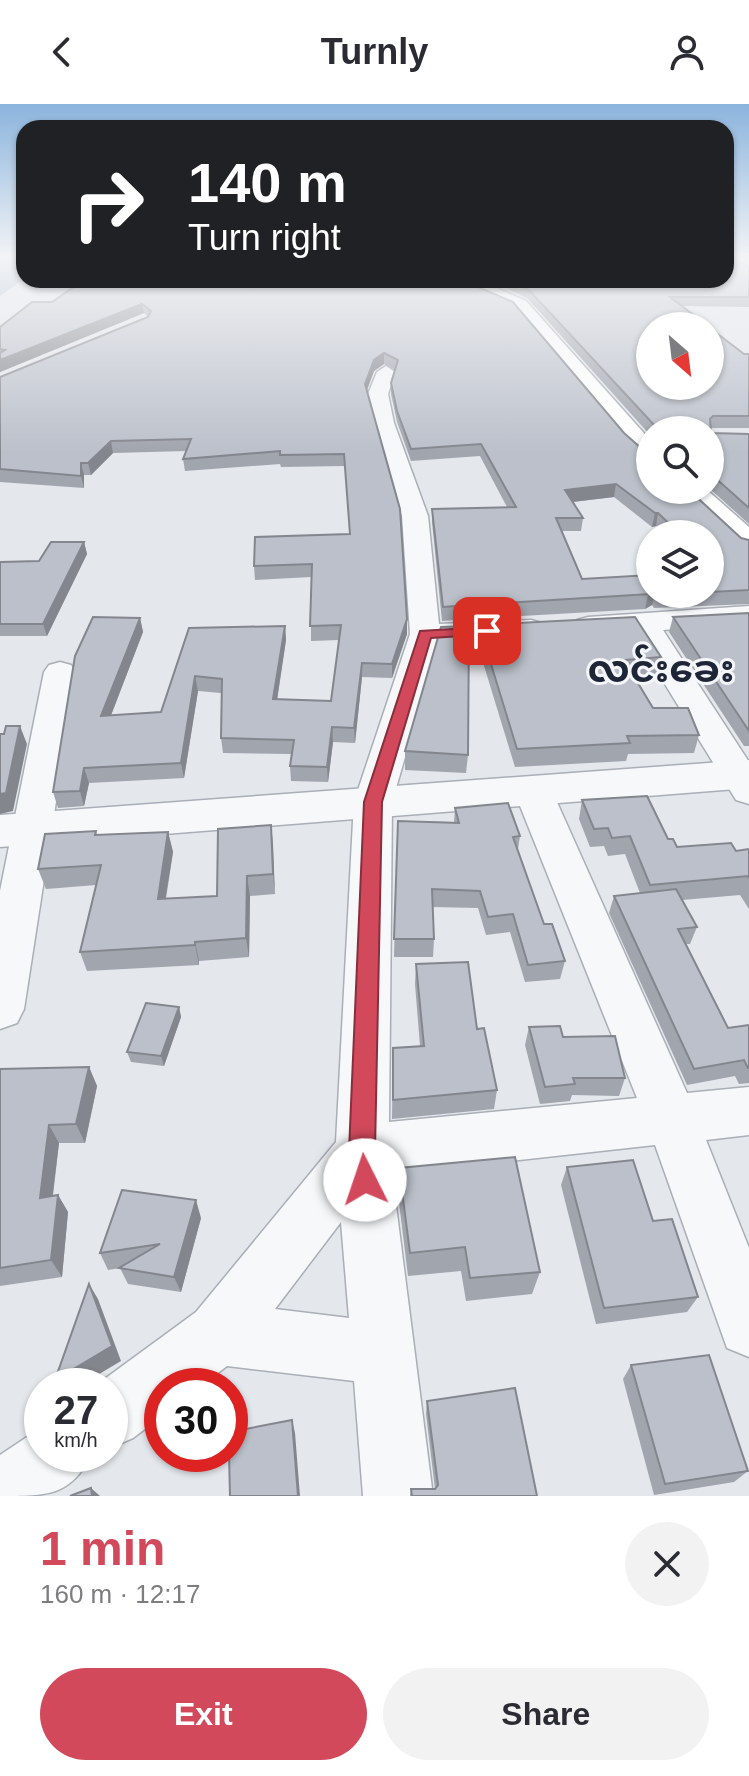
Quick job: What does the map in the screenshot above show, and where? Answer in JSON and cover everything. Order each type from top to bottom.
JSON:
[{"type":"main road","points":[[536,322],[636,431]]},
{"type":"main road","points":[[706,504],[749,543]]},
{"type":"street","points":[[386,372],[378,394],[384,423],[415,516],[425,634],[373,802],[362,1151],[398,1496]]},
{"type":"street","points":[[425,634],[749,615]]},
{"type":"street","points":[[16,829],[533,791],[745,779],[643,623]]},
{"type":"street","points":[[0,1009],[16,829],[60,672]]},
{"type":"street","points":[[533,791],[672,1119],[749,1326]]},
{"type":"street","points":[[128,1402],[218,1334],[362,1151],[749,1111]]},
{"type":"street","points":[[218,1334],[383,1353]]},
{"type":"street","points":[[2,1496],[34,1472]]},
{"type":"building","points":[[6,322],[96,322],[0,360],[0,353],[5,350],[0,349],[0,327]]},
{"type":"building","points":[[136,322],[530,322],[636,444],[636,499],[616,484],[565,490],[583,518],[556,518],[582,579],[636,576],[636,595],[472,605],[469,597],[469,605],[443,607],[432,509],[516,507],[481,444],[411,449],[391,383],[398,360],[384,353],[374,360],[365,384],[400,509],[407,619],[392,664],[362,663],[354,728],[332,727],[327,767],[290,766],[294,740],[221,738],[222,679],[195,676],[181,763],[84,768],[80,791],[53,792],[75,656],[93,617],[140,618],[101,716],[161,712],[189,628],[285,626],[273,699],[331,701],[341,625],[310,626],[312,564],[254,566],[255,537],[350,534],[344,454],[280,455],[280,451],[183,459],[191,439],[111,441],[88,463],[81,463],[81,476],[0,469],[0,377]]},
{"type":"building","points":[[559,322],[636,322],[636,400],[724,400],[724,339],[744,354],[749,354],[749,416],[646,416]]},
{"type":"building","points":[[724,433],[749,434],[749,508],[724,486]]},
{"type":"building","points":[[643,504],[704,504],[722,520],[665,520]]},
{"type":"building","points":[[724,522],[741,538],[749,540],[749,590],[724,591]]},
{"type":"building","points":[[51,542],[84,542],[43,624],[0,624],[0,562],[39,561]]},
{"type":"building","points":[[749,613],[749,731],[673,617]]},
{"type":"building","points":[[635,617],[661,657],[624,660],[653,708],[688,708],[699,735],[627,736],[630,743],[517,749],[479,625]]},
{"type":"building","points":[[469,626],[468,755],[405,751],[441,627]]},
{"type":"building","points":[[6,726],[20,726],[6,793],[0,794],[0,734],[4,734]]},
{"type":"building","points":[[647,796],[668,839],[673,839],[677,847],[731,843],[736,851],[749,849],[749,878],[650,885],[630,836],[612,838],[608,828],[594,829],[582,800]]},
{"type":"building","points":[[508,803],[520,836],[513,837],[544,924],[552,924],[565,961],[528,965],[513,914],[488,917],[480,891],[432,889],[434,939],[394,939],[398,821],[459,823],[455,808]]},
{"type":"building","points":[[271,825],[273,874],[247,876],[246,938],[195,942],[195,945],[80,952],[101,865],[38,869],[45,834],[168,832],[158,899],[217,896],[218,829]]},
{"type":"building","points":[[676,889],[697,927],[678,929],[728,1028],[749,1025],[749,1068],[744,1060],[694,1069],[614,896]]},
{"type":"building","points":[[468,962],[477,1029],[484,1028],[497,1090],[393,1100],[393,1048],[424,1046],[416,964]]},
{"type":"building","points":[[146,1003],[179,1007],[161,1056],[127,1052]]},
{"type":"building","points":[[560,1026],[563,1037],[615,1036],[625,1078],[573,1078],[575,1084],[545,1087],[529,1027]]},
{"type":"building","points":[[89,1067],[76,1124],[49,1125],[40,1198],[58,1195],[51,1260],[0,1268],[0,1069]]},
{"type":"building","points":[[515,1157],[540,1272],[470,1278],[465,1247],[410,1253],[399,1168]]},
{"type":"building","points":[[633,1160],[653,1221],[672,1219],[698,1297],[604,1308],[567,1167]]},
{"type":"building","points":[[122,1190],[196,1200],[174,1277],[119,1268],[160,1244],[100,1253]]},
{"type":"building","points":[[89,1284],[112,1346],[75,1368],[59,1368]]},
{"type":"building","points":[[709,1355],[748,1471],[665,1484],[631,1365]]},
{"type":"building","points":[[515,1388],[537,1496],[412,1496],[411,1489],[435,1489],[438,1485],[427,1401]]},
{"type":"building","points":[[292,1420],[298,1496],[230,1496],[229,1472],[248,1472],[248,1429]]},
{"type":"building","points":[[91,1488],[92,1496],[70,1496]]},
{"type":"district","name":"လင်းခေး","points":[[661,669]]},
{"type":"route","points":[[365,1180],[362,1151],[373,802],[425,634],[487,631]]}]
